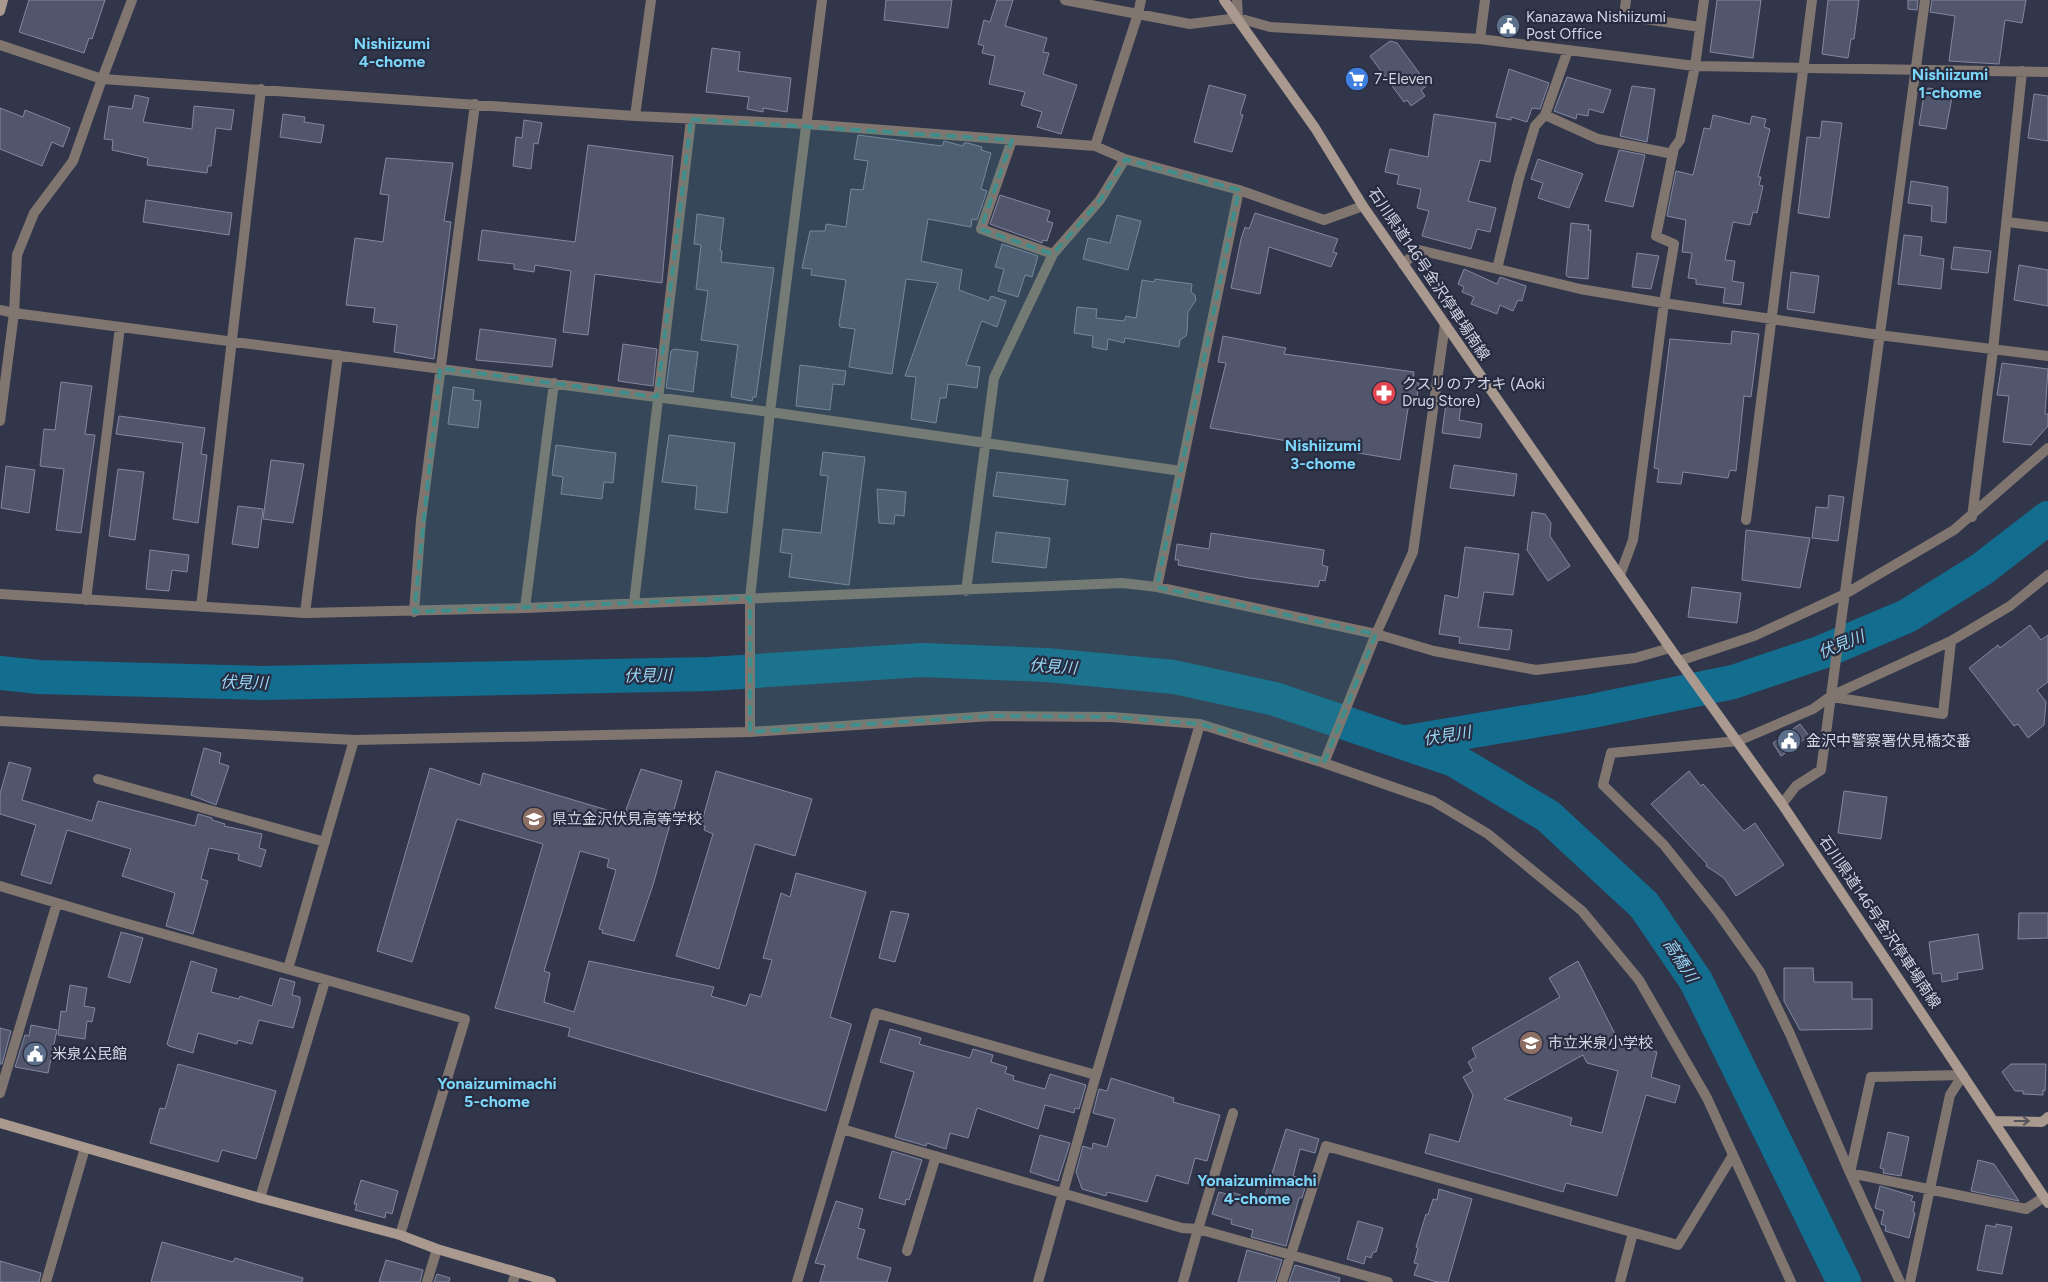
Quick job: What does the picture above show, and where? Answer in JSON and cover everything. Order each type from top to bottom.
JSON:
[{"type":"main road","points":[[0,11],[3,0]]},
{"type":"main road","name":"石川県道146号金沢停車場南線","points":[[1224,0],[1315,128],[1403,264],[1670,648],[1782,804],[2046,1200]]},
{"type":"main road","points":[[1994,1121],[2042,1122],[2048,1117]]},
{"type":"main road","points":[[0,1123],[260,1198],[400,1235],[514,1277],[551,1282]]},
{"type":"street","points":[[0,421],[14,313],[17,255],[34,213],[73,160],[132,0]]},
{"type":"street","points":[[635,116],[651,0]]},
{"type":"street","points":[[750,732],[750,598],[770,412],[822,0]]},
{"type":"street","points":[[1065,0],[1190,24],[1238,18],[1270,27],[1480,39],[1695,66],[2048,72]]},
{"type":"street","points":[[1095,146],[1141,0]]},
{"type":"street","points":[[1237,0],[1238,18]]},
{"type":"street","points":[[1480,39],[1485,0]]},
{"type":"street","points":[[1626,0],[1624,16],[1700,27]]},
{"type":"street","points":[[1620,575],[1633,540],[1664,303],[1674,244],[1656,236],[1674,148],[1680,140],[1695,66],[1704,0]]},
{"type":"street","points":[[1746,520],[1773,320],[1802,69],[1812,0]]},
{"type":"street","points":[[1782,804],[1796,786],[1821,770],[1834,685],[1925,0]]},
{"type":"street","points":[[0,45],[102,79],[635,116],[805,124],[1095,146],[1125,159],[1239,190],[1324,220],[1364,206]]},
{"type":"street","points":[[1497,269],[1534,126],[1545,115],[1568,50]]},
{"type":"street","points":[[1972,517],[1993,350],[2022,71]]},
{"type":"street","points":[[201,607],[261,89]]},
{"type":"street","points":[[414,612],[421,520],[475,104]]},
{"type":"street","points":[[1545,115],[1598,139],[1673,154]]},
{"type":"street","points":[[634,603],[691,119]]},
{"type":"street","points":[[1012,140],[981,230],[1053,254]]},
{"type":"street","points":[[966,591],[994,378],[1053,254],[1100,200],[1125,159]]},
{"type":"street","points":[[1157,587],[1239,190]]},
{"type":"street","points":[[2007,222],[2048,227]]},
{"type":"street","points":[[1403,264],[1419,250],[1580,289],[1879,336],[2048,356]]},
{"type":"street","points":[[0,310],[770,412],[1181,471]]},
{"type":"street","points":[[1324,763],[1330,752],[1374,637],[1413,552],[1445,324]]},
{"type":"street","points":[[86,600],[120,327]]},
{"type":"street","points":[[305,613],[338,355]]},
{"type":"street","points":[[525,608],[554,384]]},
{"type":"street","points":[[1680,661],[1754,636],[1845,594],[1954,530],[1972,517],[2048,448]]},
{"type":"street","points":[[1900,1282],[1850,1173],[1790,1034],[1760,972],[1719,914],[1664,845],[1603,785],[1611,753],[1738,741],[1813,709],[1831,696],[1951,641],[2010,606],[2048,575]]},
{"type":"street","points":[[0,594],[305,613],[414,612],[966,591],[1122,583],[1157,587],[1434,651],[1536,670],[1635,658],[1670,648]]},
{"type":"street","points":[[1831,696],[1942,714],[1951,641]]},
{"type":"street","points":[[0,721],[354,740],[750,732],[992,716],[1112,717],[1200,724],[1324,763],[1433,801],[1488,834],[1582,911],[1639,980],[1708,1098],[1791,1282]]},
{"type":"street","points":[[1038,1282],[1096,1076],[1200,724]]},
{"type":"street","points":[[288,969],[354,740]]},
{"type":"street","points":[[98,779],[325,842]]},
{"type":"street","points":[[0,886],[465,1019],[400,1235]]},
{"type":"street","points":[[0,1092],[58,903]]},
{"type":"street","points":[[260,1198],[326,980]]},
{"type":"street","points":[[797,1282],[876,1013],[1096,1076]]},
{"type":"street","points":[[1850,1173],[1871,1077],[1964,1075]]},
{"type":"street","points":[[1910,1282],[1950,1094],[1964,1075]]},
{"type":"street","points":[[1183,1282],[1233,1113]]},
{"type":"street","points":[[842,1128],[1182,1228],[1198,1229],[1382,1281]]},
{"type":"street","points":[[1282,1282],[1326,1146],[1678,1246],[1733,1155]]},
{"type":"street","points":[[46,1282],[85,1148]]},
{"type":"street","points":[[907,1251],[936,1156]]},
{"type":"street","points":[[1850,1173],[1930,1191],[2026,1209],[2046,1200]]},
{"type":"street","points":[[1620,1282],[1633,1233]]},
{"type":"street","points":[[427,1282],[437,1249]]},
{"type":"highlighted area","points":[[691,119],[1012,140],[981,229],[1053,254],[1100,200],[1125,159],[1239,190],[1157,587],[1376,634],[1324,763],[1200,724],[1112,717],[992,716],[750,732],[750,598],[414,612],[440,368],[657,397]]},
{"type":"building","points":[[29,0],[105,0],[92,39],[89,38],[84,53],[19,32]]},
{"type":"building","points":[[886,0],[952,0],[948,28],[884,20]]},
{"type":"building","points":[[997,0],[1013,0],[1005,26],[1047,38],[1043,52],[1049,53],[1043,74],[1077,85],[1061,134],[1037,127],[1042,112],[1021,105],[1025,92],[989,84],[995,56],[982,53],[984,46],[978,44],[984,20],[990,22]]},
{"type":"building","points":[[1717,0],[1761,0],[1753,58],[1710,52]]},
{"type":"building","points":[[1828,0],[1859,0],[1854,39],[1851,39],[1848,58],[1822,54]]},
{"type":"building","points":[[1908,0],[1918,0],[1917,10],[1908,9]]},
{"type":"building","points":[[1932,0],[2026,0],[2022,23],[2005,20],[1999,64],[1949,61],[1955,16],[1930,12]]},
{"type":"building","points":[[1390,41],[1397,43],[1428,85],[1421,90],[1425,96],[1411,106],[1407,100],[1404,102],[1370,56]]},
{"type":"building","points":[[712,48],[740,52],[738,71],[791,78],[787,112],[763,108],[763,112],[747,109],[749,97],[706,92]]},
{"type":"building","points":[[1509,69],[1549,83],[1540,109],[1532,108],[1527,122],[1511,117],[1511,120],[1496,117]]},
{"type":"building","points":[[1567,77],[1611,90],[1603,113],[1589,109],[1588,116],[1577,114],[1576,119],[1554,111]]},
{"type":"building","points":[[1209,85],[1246,95],[1240,114],[1243,115],[1232,152],[1194,142]]},
{"type":"building","points":[[1632,86],[1655,89],[1647,142],[1620,136]]},
{"type":"building","points":[[1928,88],[1953,92],[1946,129],[1919,125],[1924,95],[1927,95]]},
{"type":"building","points":[[2034,94],[2048,96],[2048,141],[2028,138]]},
{"type":"building","points":[[135,95],[149,98],[143,122],[192,129],[194,106],[234,110],[231,130],[216,128],[211,166],[208,166],[207,173],[147,165],[148,158],[112,150],[113,140],[104,139],[109,106],[132,109]]},
{"type":"building","points":[[0,108],[23,117],[25,110],[70,128],[63,147],[52,142],[42,166],[0,149]]},
{"type":"building","points":[[283,114],[305,117],[304,122],[324,125],[321,143],[280,137]]},
{"type":"building","points":[[1434,114],[1496,123],[1490,162],[1480,160],[1468,201],[1496,208],[1490,232],[1477,229],[1471,249],[1422,236],[1429,211],[1417,208],[1421,189],[1397,184],[1399,175],[1385,172],[1390,149],[1428,157]]},
{"type":"building","points":[[1713,115],[1750,124],[1752,116],[1766,119],[1764,127],[1770,129],[1758,177],[1761,177],[1759,185],[1763,186],[1757,213],[1753,212],[1750,225],[1733,222],[1725,260],[1735,261],[1732,281],[1744,283],[1741,305],[1723,303],[1725,288],[1696,284],[1696,279],[1688,278],[1692,253],[1682,252],[1686,220],[1667,216],[1676,171],[1693,175],[1704,128],[1710,129]]},
{"type":"building","points":[[524,120],[542,123],[538,144],[534,143],[531,169],[513,166],[516,137],[522,138]]},
{"type":"building","points":[[1822,121],[1842,123],[1829,218],[1798,213],[1807,137],[1820,138]]},
{"type":"building","points":[[858,135],[942,146],[944,141],[963,146],[964,143],[968,143],[982,147],[981,150],[991,153],[981,189],[987,191],[977,220],[972,219],[971,227],[928,219],[921,261],[962,270],[959,290],[989,301],[991,296],[1006,301],[997,327],[982,321],[966,365],[980,367],[977,388],[948,384],[946,398],[940,398],[936,423],[911,419],[916,377],[905,376],[938,283],[906,279],[892,374],[849,367],[855,329],[840,327],[839,324],[846,280],[811,275],[812,269],[802,268],[810,231],[825,231],[826,224],[846,227],[851,189],[863,190],[868,161],[854,159]]},
{"type":"building","points":[[588,145],[673,156],[662,283],[595,274],[588,335],[563,332],[571,271],[535,265],[534,272],[514,269],[514,264],[478,260],[482,230],[575,242]]},
{"type":"building","points":[[1619,150],[1645,155],[1633,207],[1605,201]]},
{"type":"building","points":[[386,158],[453,163],[444,221],[451,222],[434,359],[394,352],[397,325],[373,322],[375,308],[346,305],[355,238],[383,242],[389,195],[380,194]]},
{"type":"building","points":[[1538,159],[1583,174],[1569,208],[1538,198],[1543,183],[1531,179]]},
{"type":"building","points":[[1911,181],[1948,187],[1946,223],[1931,221],[1932,206],[1908,203]]},
{"type":"building","points":[[1000,195],[1050,211],[1047,221],[1053,223],[1047,241],[1043,240],[1042,243],[990,224]]},
{"type":"building","points":[[146,200],[232,213],[229,235],[143,222]]},
{"type":"building","points":[[1255,213],[1338,239],[1333,252],[1337,253],[1331,267],[1269,247],[1260,294],[1231,288],[1241,239],[1245,227],[1249,229]]},
{"type":"building","points":[[697,214],[724,218],[720,251],[722,251],[721,262],[774,268],[756,397],[753,397],[752,401],[731,397],[738,345],[701,340],[708,291],[696,289],[701,245],[694,244]]},
{"type":"building","points":[[1117,215],[1141,221],[1128,270],[1083,259],[1088,238],[1110,243]]},
{"type":"building","points":[[1571,223],[1589,225],[1588,230],[1591,230],[1588,279],[1568,277],[1566,275]]},
{"type":"building","points":[[1904,235],[1922,237],[1920,255],[1944,259],[1941,289],[1898,284]]},
{"type":"building","points":[[1002,244],[1038,256],[1032,277],[1025,275],[1018,297],[998,291],[1004,269],[995,267]]},
{"type":"building","points":[[1954,247],[1991,251],[1988,273],[1951,269]]},
{"type":"building","points":[[1637,253],[1659,256],[1651,289],[1632,287]]},
{"type":"building","points":[[2019,265],[2048,270],[2048,306],[2014,300]]},
{"type":"building","points":[[1464,269],[1497,284],[1500,277],[1526,286],[1522,301],[1518,300],[1513,311],[1500,305],[1497,314],[1471,304],[1474,297],[1462,292],[1464,287],[1458,284]]},
{"type":"building","points":[[1791,272],[1819,276],[1814,313],[1787,309]]},
{"type":"building","points":[[1155,279],[1192,284],[1191,292],[1195,295],[1196,300],[1188,312],[1186,336],[1180,340],[1179,347],[1125,338],[1124,343],[1108,339],[1107,350],[1092,347],[1093,336],[1074,333],[1077,307],[1097,309],[1096,318],[1124,321],[1126,316],[1136,318],[1142,280],[1154,282]]},
{"type":"building","points":[[480,329],[556,339],[552,367],[476,360]]},
{"type":"building","points":[[1732,331],[1759,334],[1751,397],[1744,396],[1736,471],[1730,470],[1728,478],[1683,472],[1681,484],[1657,482],[1659,469],[1654,468],[1670,339],[1731,344]]},
{"type":"building","points":[[1223,336],[1286,348],[1284,354],[1414,372],[1413,382],[1419,383],[1417,397],[1410,396],[1400,460],[1210,428],[1226,363],[1218,362]]},
{"type":"building","points":[[623,344],[657,349],[653,386],[618,381]]},
{"type":"building","points":[[674,349],[698,352],[693,392],[666,388],[671,351]]},
{"type":"building","points":[[2002,363],[2048,369],[2045,414],[2048,414],[2048,426],[2031,445],[2003,442],[2009,396],[1997,395]]},
{"type":"building","points":[[800,365],[846,371],[844,385],[833,384],[830,410],[796,406]]},
{"type":"building","points":[[61,382],[92,386],[85,434],[95,435],[81,533],[56,530],[64,469],[40,466],[44,429],[55,430]]},
{"type":"building","points":[[453,387],[474,390],[473,400],[481,401],[478,428],[448,424]]},
{"type":"building","points":[[1447,396],[1462,399],[1459,420],[1482,424],[1480,438],[1442,433]]},
{"type":"building","points":[[119,416],[205,428],[201,454],[207,455],[198,523],[173,519],[183,443],[116,434]]},
{"type":"building","points":[[669,435],[735,443],[727,513],[695,509],[697,486],[662,482]]},
{"type":"building","points":[[556,445],[616,453],[613,483],[604,482],[602,499],[561,494],[563,477],[552,475]]},
{"type":"building","points":[[823,452],[865,457],[849,585],[789,577],[792,554],[780,552],[783,529],[821,533],[828,476],[820,475]]},
{"type":"building","points":[[271,460],[304,464],[293,523],[263,519]]},
{"type":"building","points":[[1454,465],[1517,474],[1514,496],[1450,488]]},
{"type":"building","points":[[6,466],[35,470],[29,513],[1,508]]},
{"type":"building","points":[[118,469],[144,472],[135,540],[109,536]]},
{"type":"building","points":[[997,472],[1068,480],[1065,505],[993,496]]},
{"type":"building","points":[[877,489],[906,492],[904,516],[895,515],[894,524],[879,523]]},
{"type":"building","points":[[1829,495],[1844,497],[1838,541],[1812,538],[1816,507],[1828,508]]},
{"type":"building","points":[[238,506],[263,509],[258,548],[232,544]]},
{"type":"building","points":[[1532,512],[1545,514],[1551,523],[1550,536],[1570,566],[1548,581],[1527,550]]},
{"type":"building","points":[[1746,530],[1810,538],[1800,588],[1742,580]]},
{"type":"building","points":[[996,532],[1050,538],[1046,568],[992,562]]},
{"type":"building","points":[[1211,533],[1324,550],[1322,565],[1328,567],[1325,581],[1320,580],[1318,587],[1249,578],[1178,565],[1179,560],[1175,560],[1177,544],[1209,549]]},
{"type":"building","points":[[1465,547],[1519,554],[1513,595],[1484,592],[1478,627],[1512,630],[1509,650],[1459,643],[1460,637],[1439,634],[1445,595],[1458,598]]},
{"type":"building","points":[[150,550],[189,555],[187,572],[172,570],[169,591],[146,589]]},
{"type":"building","points":[[1692,587],[1741,593],[1737,623],[1688,617]]},
{"type":"building","points":[[2030,625],[2041,640],[2048,635],[2048,682],[2037,690],[2046,702],[2044,725],[2028,738],[2018,724],[2014,726],[1969,668],[1998,645],[2000,648]]},
{"type":"building","name":"金沢中警察署伏見橋交番","points":[[1800,724],[1809,736],[1781,756],[1773,743]]},
{"type":"building","points":[[204,748],[221,753],[219,763],[229,766],[216,805],[191,795]]},
{"type":"building","points":[[9,762],[31,768],[22,800],[92,821],[98,801],[195,826],[198,814],[225,824],[224,826],[262,834],[259,848],[266,850],[261,867],[238,860],[239,854],[209,848],[201,879],[208,881],[193,934],[166,926],[175,893],[122,876],[131,849],[67,830],[51,884],[21,875],[36,825],[0,814],[0,794]]},
{"type":"building","points":[[430,768],[480,785],[483,773],[624,815],[641,769],[682,781],[653,885],[634,941],[602,933],[603,930],[599,929],[616,870],[607,867],[609,859],[580,851],[544,971],[550,973],[544,1002],[574,1012],[589,961],[714,987],[711,996],[746,1006],[750,994],[761,997],[772,960],[763,958],[781,893],[790,897],[796,873],[866,892],[830,1017],[851,1024],[851,1026],[826,1111],[568,1036],[570,1028],[495,1008],[543,844],[457,819],[412,962],[377,951]]},
{"type":"building","points":[[716,771],[812,799],[795,856],[755,844],[719,969],[676,956],[713,834],[704,830],[705,826],[701,825]]},
{"type":"building","points":[[1689,771],[1701,786],[1703,784],[1744,831],[1755,823],[1784,865],[1736,896],[1724,878],[1706,866],[1707,864],[1651,804]]},
{"type":"building","points":[[1844,791],[1887,797],[1881,839],[1838,833]]},
{"type":"building","points":[[891,911],[909,914],[895,962],[879,958]]},
{"type":"building","points":[[2019,913],[2048,913],[2048,938],[2018,939]]},
{"type":"building","points":[[121,932],[143,938],[130,983],[108,977]]},
{"type":"building","points":[[1978,934],[1983,969],[1957,973],[1958,979],[1942,982],[1941,973],[1933,974],[1929,942]]},
{"type":"building","points":[[191,961],[217,969],[211,992],[239,999],[240,996],[272,1006],[280,978],[295,982],[292,995],[300,997],[300,1003],[293,1028],[259,1020],[252,1044],[238,1040],[237,1044],[198,1033],[193,1053],[169,1046],[167,1044]]},
{"type":"building","points":[[1578,961],[1618,1040],[1657,1052],[1651,1077],[1680,1086],[1675,1103],[1646,1095],[1617,1196],[1566,1183],[1563,1192],[1425,1153],[1430,1134],[1459,1142],[1473,1095],[1463,1077],[1473,1071],[1468,1062],[1476,1057],[1472,1048],[1560,997],[1549,978]],"holes":[[[1583,1055],[1587,1063],[1618,1071],[1602,1133],[1570,1125],[1572,1118],[1504,1099]]]},
{"type":"building","points":[[1784,968],[1813,968],[1814,982],[1852,982],[1852,999],[1872,999],[1872,1029],[1800,1030],[1784,1001]]},
{"type":"building","points":[[70,985],[87,988],[84,1006],[95,1008],[92,1022],[87,1021],[85,1039],[58,1035],[61,1011],[66,1012]]},
{"type":"building","points":[[31,1025],[57,1030],[48,1073],[15,1067],[25,1035],[29,1036]]},
{"type":"building","points":[[0,1028],[11,1031],[2,1064],[0,1064]]},
{"type":"building","points":[[890,1029],[921,1038],[919,1044],[970,1058],[973,1049],[993,1055],[991,1062],[1007,1067],[1005,1073],[1014,1076],[1013,1080],[1027,1084],[1045,1089],[1050,1074],[1086,1085],[1079,1109],[1075,1108],[1074,1113],[1045,1105],[1038,1129],[977,1108],[968,1138],[950,1133],[946,1149],[927,1143],[926,1146],[895,1137],[914,1072],[880,1062]]},
{"type":"building","points":[[178,1064],[276,1091],[256,1159],[222,1150],[218,1162],[150,1143],[160,1108],[165,1109]]},
{"type":"building","points":[[2011,1064],[2046,1064],[2045,1091],[2043,1090],[2043,1095],[2023,1094],[2023,1091],[2015,1091],[2002,1072]]},
{"type":"building","points":[[1111,1078],[1174,1098],[1173,1102],[1220,1115],[1207,1161],[1195,1158],[1188,1184],[1156,1175],[1147,1202],[1107,1192],[1106,1196],[1082,1189],[1076,1172],[1083,1146],[1092,1149],[1093,1143],[1107,1147],[1115,1119],[1093,1113],[1099,1089],[1107,1091]]},
{"type":"building","points":[[1286,1129],[1319,1139],[1315,1153],[1300,1149],[1293,1176],[1307,1181],[1302,1198],[1299,1198],[1286,1246],[1251,1237],[1253,1230],[1231,1224],[1232,1220],[1212,1214],[1219,1192],[1230,1195],[1231,1192],[1263,1202]]},
{"type":"building","points":[[1888,1132],[1909,1137],[1901,1176],[1883,1173],[1884,1169],[1880,1168]]},
{"type":"building","points":[[1040,1135],[1070,1143],[1058,1181],[1030,1172]]},
{"type":"building","points":[[892,1151],[922,1160],[909,1200],[906,1199],[905,1205],[879,1198]]},
{"type":"building","points":[[1978,1160],[1994,1164],[2019,1201],[1971,1191]]},
{"type":"building","points":[[361,1180],[398,1191],[392,1214],[386,1212],[385,1218],[355,1210],[357,1204],[354,1204]]},
{"type":"building","points":[[1880,1186],[1913,1196],[1911,1201],[1915,1202],[1913,1212],[1915,1213],[1909,1238],[1885,1231],[1886,1226],[1881,1224],[1884,1211],[1875,1208]]},
{"type":"building","points":[[1439,1189],[1472,1199],[1448,1282],[1437,1282],[1414,1275],[1418,1264],[1414,1263],[1418,1248],[1416,1247],[1426,1214],[1428,1215],[1433,1199],[1437,1200]]},
{"type":"building","points":[[836,1201],[863,1209],[858,1228],[865,1230],[857,1258],[891,1268],[887,1282],[820,1282],[825,1265],[815,1263]]},
{"type":"building","points":[[1358,1221],[1383,1228],[1376,1252],[1373,1252],[1371,1258],[1366,1256],[1364,1264],[1347,1259]]},
{"type":"building","points":[[1996,1224],[2012,1227],[2002,1274],[1977,1270],[1986,1225],[1996,1227]]},
{"type":"building","points":[[162,1242],[233,1262],[235,1258],[303,1278],[302,1282],[151,1282]]},
{"type":"building","points":[[1247,1250],[1282,1260],[1275,1282],[1238,1282]]},
{"type":"building","points":[[386,1260],[423,1270],[420,1282],[379,1282]]},
{"type":"building","points":[[0,1261],[41,1273],[39,1282],[0,1282]]},
{"type":"building","points":[[1295,1265],[1340,1278],[1339,1282],[1289,1282]]},
{"type":"building","points":[[437,1274],[450,1278],[449,1282],[434,1282]]},
{"type":"waterway","name":"伏見川","points":[[1407,742],[1592,711],[1733,682],[1822,652],[1907,616],[1982,569],[2048,518]]},
{"type":"waterway","name":"伏見川","points":[[0,673],[39,677],[262,683],[710,674],[922,660],[1046,665],[1174,677],[1275,699],[1454,760],[1548,816],[1644,905],[1696,981],[1844,1282]]},
{"type":"place","name":"Kanazawa Nishiizumi Post Office","points":[[1508,26]]},
{"type":"place","name":"7-Eleven","points":[[1357,79]]},
{"type":"place","name":"クスリのアオキ (Aoki Drug Store)","points":[[1384,393]]},
{"type":"place","name":"金沢中警察署伏見橋交番","points":[[1789,741]]},
{"type":"place","name":"県立金沢伏見高等学校","points":[[534,819]]},
{"type":"place","name":"市立米泉小学校","points":[[1531,1043]]},
{"type":"place","name":"米泉公民館","points":[[35,1054]]},
{"type":"district","name":"Nishiizumi 4-chome","points":[[392,52]]},
{"type":"district","name":"Nishiizumi 1-chome","points":[[1950,83]]},
{"type":"district","name":"Nishiizumi 3-chome","points":[[1323,454]]},
{"type":"district","name":"Yonaizumimachi 5-chome","points":[[497,1092]]},
{"type":"district","name":"Yonaizumimachi 4-chome","points":[[1257,1189]]},
{"type":"water label","name":"高橋川","points":[[1681,960]]}]
